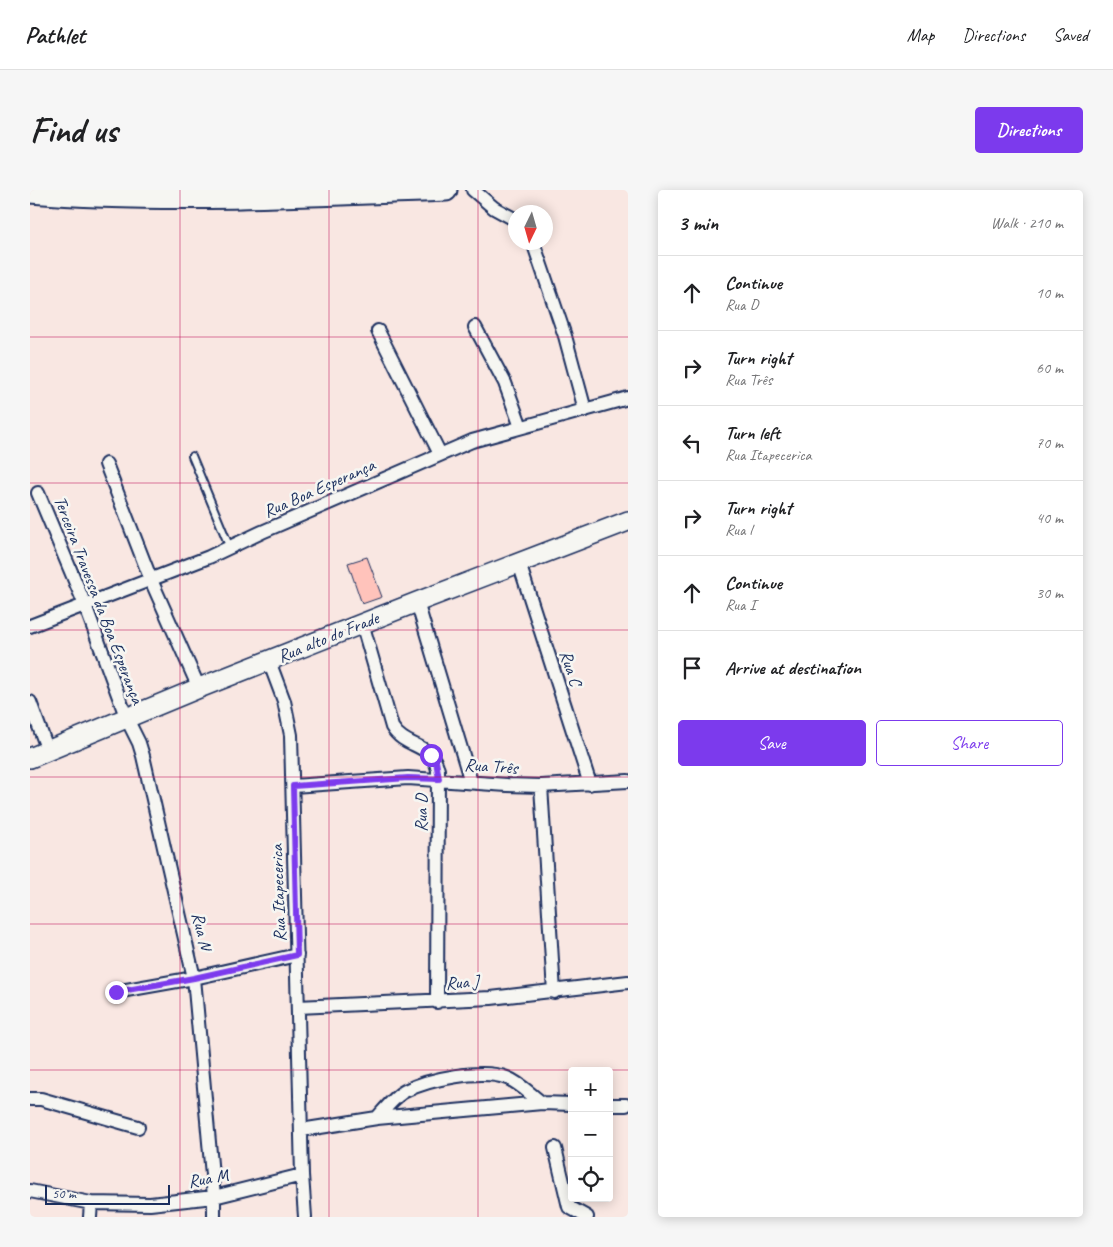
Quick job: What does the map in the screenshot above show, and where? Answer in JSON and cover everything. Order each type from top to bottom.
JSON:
[{"type":"highway","points":[[30,192],[203,199],[446,190]]},
{"type":"main road","name":"Rua alto do Frade","points":[[30,758],[362,623],[628,522]]},
{"type":"street","points":[[472,190],[490,205],[508,215]]},
{"type":"street","points":[[536,250],[565,336],[585,410]]},
{"type":"street","points":[[475,327],[505,383],[521,427]]},
{"type":"street","points":[[378,331],[440,454]]},
{"type":"street","name":"Rua Boa Esperança","points":[[30,626],[230,548],[262,532],[440,454],[521,427],[628,398]]},
{"type":"street","points":[[106,464],[152,580],[199,688]]},
{"type":"street","name":"Terceira Travessa da Boa Esperança","points":[[38,493],[127,719]]},
{"type":"street","name":"Rua C","points":[[519,563],[590,784]]},
{"type":"street","points":[[417,602],[471,782]]},
{"type":"street","name":"Rua D","points":[[362,623],[392,727],[398,735],[427,751],[434,758],[439,779],[437,1002]]},
{"type":"street","name":"Rua Itapecerica","points":[[269,662],[288,716],[291,735],[302,1175],[305,1217]]},
{"type":"street","points":[[30,702],[48,751]]},
{"type":"street","name":"Rua N","points":[[127,719],[137,738],[143,756],[194,978],[214,1197],[214,1217]]},
{"type":"street","name":"Rua Três","points":[[293,786],[408,778],[541,786],[628,781]]},
{"type":"street","points":[[541,786],[554,992]]},
{"type":"street","points":[[116,992],[194,978],[297,955]]},
{"type":"street","name":"Rua J","points":[[298,1007],[437,1002],[554,992],[628,982]]},
{"type":"street","points":[[377,1118],[403,1091],[446,1077],[485,1075],[507,1078],[542,1103]]},
{"type":"street","points":[[30,1100],[40,1099],[138,1126]]},
{"type":"street","points":[[301,1130],[377,1118],[542,1103],[568,1104]]},
{"type":"street","points":[[613,1105],[626,1105]]},
{"type":"street","points":[[555,1148],[569,1206],[587,1217]]},
{"type":"street","name":"Rua M","points":[[30,1191],[91,1203],[150,1204],[214,1197],[302,1175]]},
{"type":"street","points":[[90,1217],[91,1203]]},
{"type":"lane","points":[[192,456],[230,548]]},
{"type":"building","points":[[367,557],[382,597],[362,604],[348,563]]},
{"type":"route","points":[[116,992],[194,978],[297,955],[293,786],[385,779],[439,779],[436,761],[431,755]]}]
